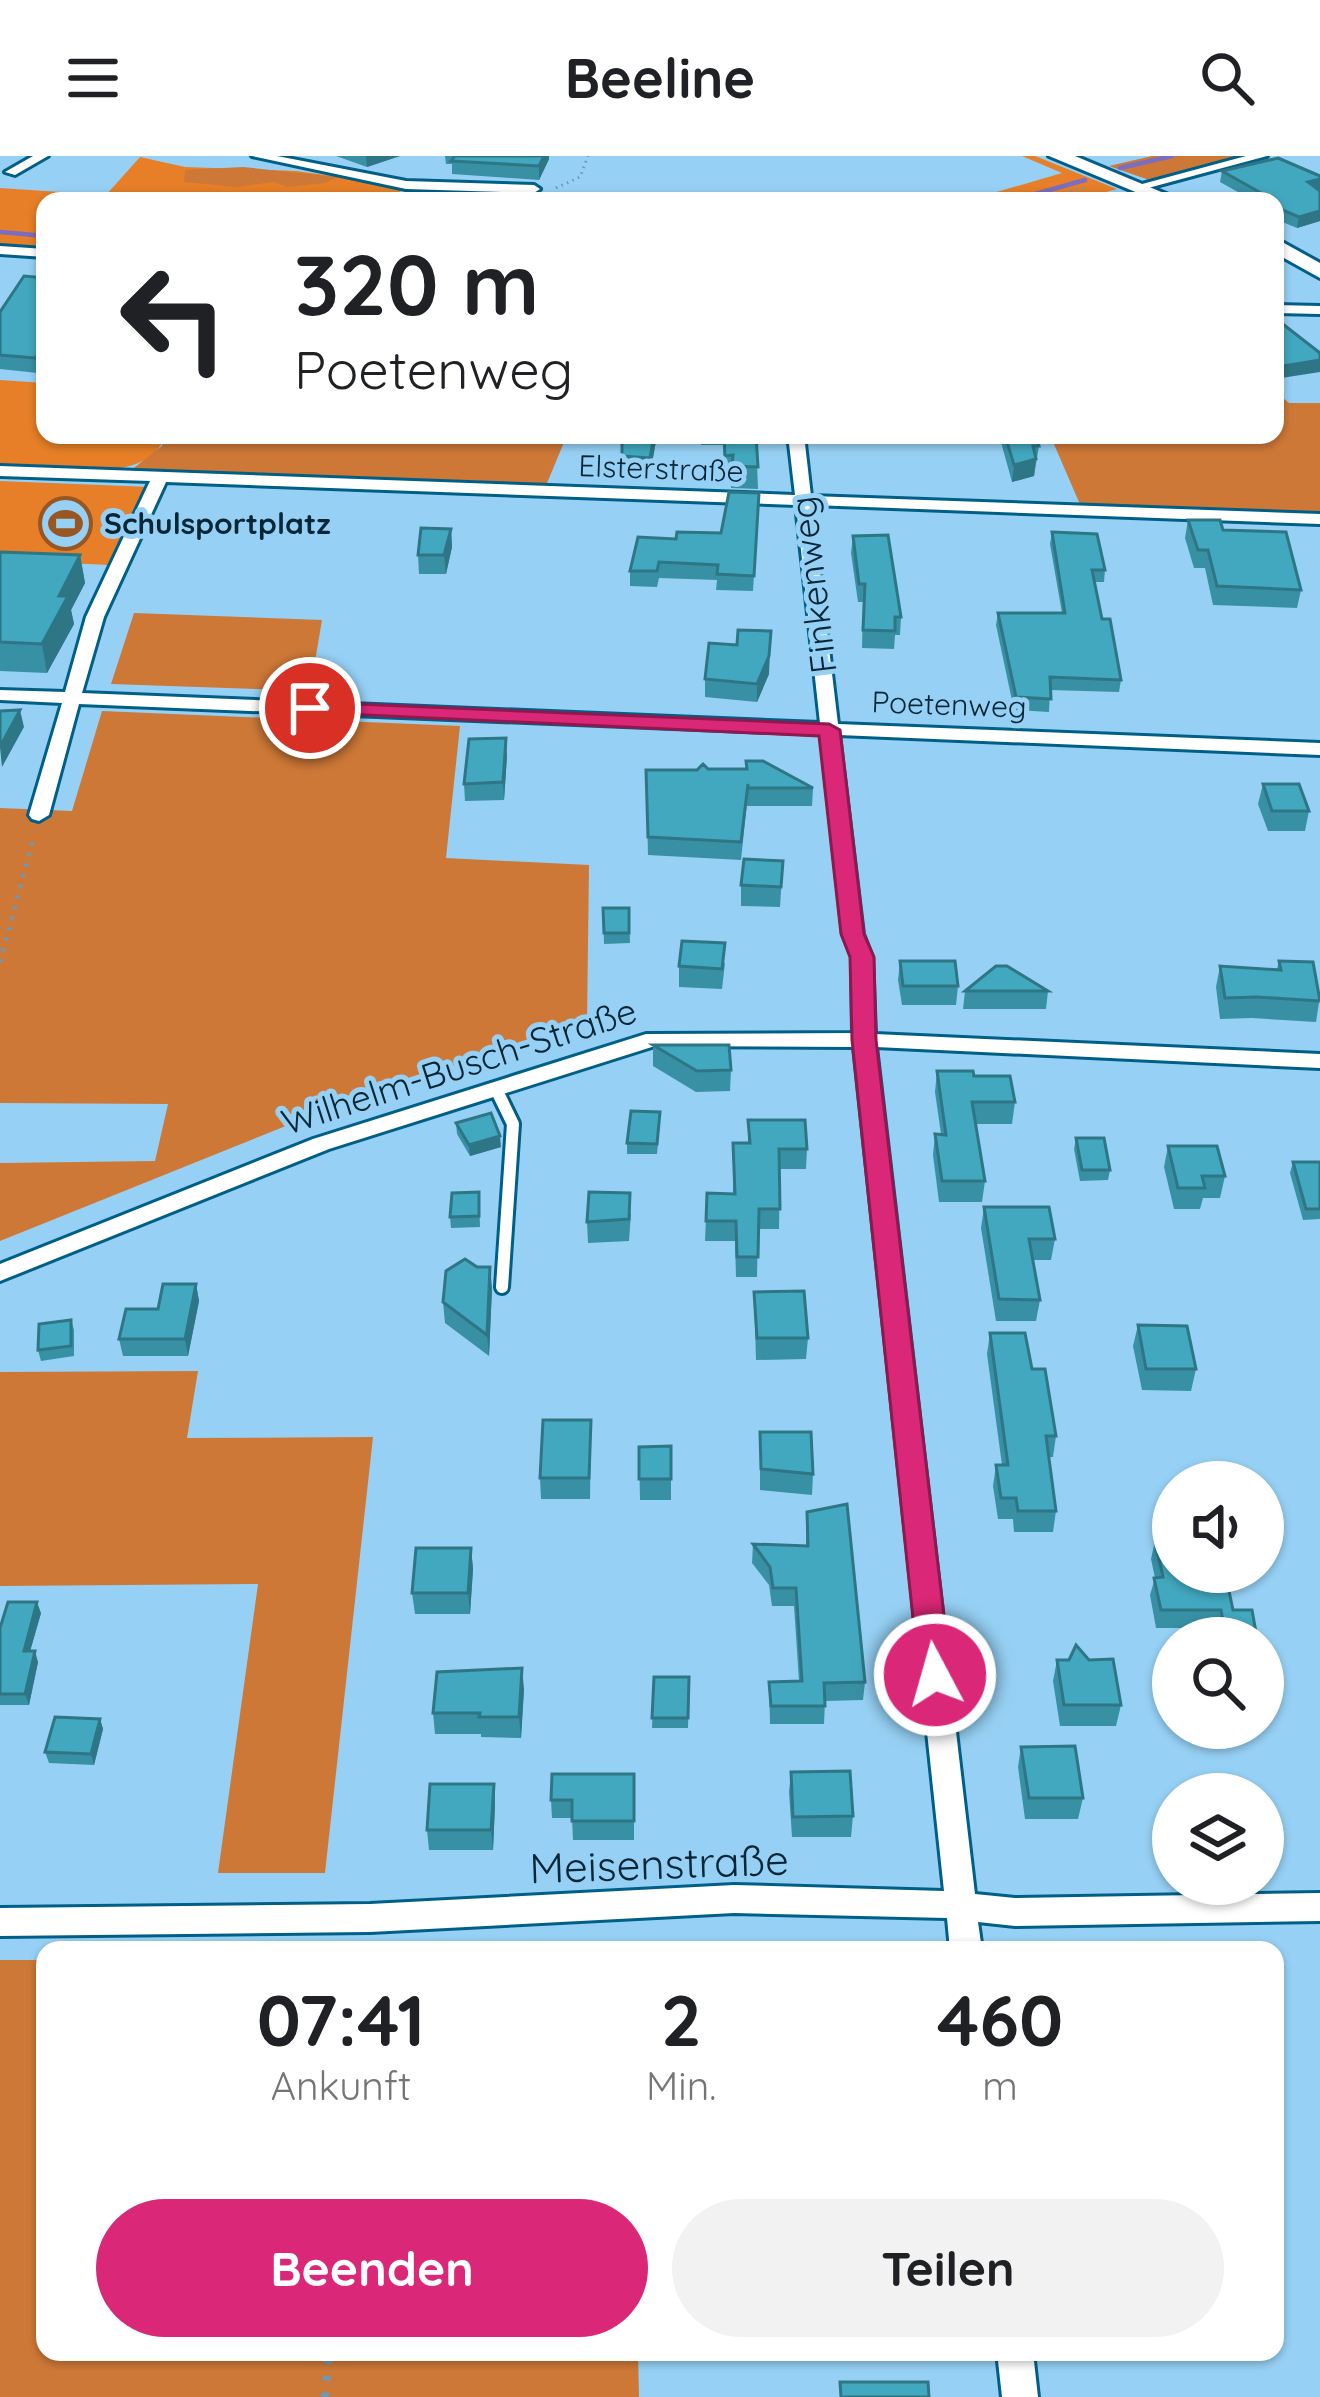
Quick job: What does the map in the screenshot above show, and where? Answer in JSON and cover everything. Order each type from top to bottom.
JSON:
[{"type":"street","points":[[10,172],[42,156]]},
{"type":"street","points":[[258,156],[406,185],[534,189]]},
{"type":"street","points":[[298,167],[328,156]]},
{"type":"street","points":[[1058,156],[1150,192]]},
{"type":"street","points":[[1137,187],[1262,156]]},
{"type":"street","points":[[0,250],[36,252]]},
{"type":"street","points":[[1284,250],[1320,272]]},
{"type":"street","points":[[1284,309],[1320,310]]},
{"type":"street","name":"Finkenweg","points":[[797,444],[853,934],[862,957],[864,1040],[965,1941]]},
{"type":"street","name":"Elsterstraße","points":[[0,471],[1320,519]]},
{"type":"street","points":[[39,814],[95,617],[160,477]]},
{"type":"street","name":"Poetenweg","points":[[0,695],[1320,749]]},
{"type":"street","name":"Wilhelm-Busch-Straße","points":[[0,1274],[322,1144],[654,1039],[864,1040],[1320,1060]]},
{"type":"street","name":"Meisenstraße","points":[[0,1922],[370,1918],[550,1911],[594,1902],[734,1899],[961,1905],[1015,1912],[1320,1907]]},
{"type":"street","points":[[1016,2361],[1021,2397]]},
{"type":"lane","points":[[496,1089],[513,1124],[502,1287]]},
{"type":"path","points":[[534,189],[571,182],[586,169],[588,156]]},
{"type":"path","points":[[1067,192],[1116,178]]},
{"type":"path","points":[[0,962],[39,814]]},
{"type":"path","points":[[325,2397],[328,2361]]},
{"type":"shaded area","points":[[1022,156],[1035,156],[1117,189],[997,192],[1062,173]]},
{"type":"shaded area","points":[[1152,156],[1250,156],[1149,180],[1109,166]]},
{"type":"shaded area","points":[[140,157],[185,167],[296,171],[405,186],[400,192],[109,192]]},
{"type":"shaded area","points":[[243,167],[338,177],[288,187],[273,182],[237,187],[184,182],[185,170]]},
{"type":"shaded area","points":[[0,188],[61,192],[36,192],[36,250],[0,248]]},
{"type":"shaded area","points":[[0,380],[36,382],[36,444],[160,444],[140,462],[118,469],[0,466]]},
{"type":"shaded area","points":[[1284,399],[1289,403],[1320,403],[1320,516],[1082,509],[1054,444],[1284,444]]},
{"type":"shaded area","points":[[563,444],[545,488],[130,471],[162,446]]},
{"type":"shaded area","name":"Schulsportplatz","points":[[0,481],[150,487],[109,565],[0,560]]},
{"type":"shaded area","points":[[134,613],[322,620],[310,691],[111,684]]},
{"type":"shaded area","points":[[102,711],[460,726],[446,858],[589,865],[587,1024],[373,1091],[0,1241],[0,1163],[155,1161],[168,1104],[0,1103],[0,808],[72,811]]},
{"type":"shaded area","points":[[198,1371],[187,1438],[373,1437],[325,1873],[218,1873],[258,1584],[0,1586],[0,1372]]},
{"type":"shaded area","points":[[0,1960],[36,1960],[36,2361],[638,2361],[639,2397],[0,2397]]},
{"type":"building","points":[[455,156],[544,156],[539,166],[451,161]]},
{"type":"building","points":[[1278,158],[1320,176],[1308,182],[1320,191],[1320,211],[1299,217],[1284,211],[1284,192],[1259,192],[1222,171]]},
{"type":"building","points":[[24,276],[36,277],[35,358],[0,355],[0,312]]},
{"type":"building","points":[[1284,325],[1320,353],[1320,360],[1284,366]]},
{"type":"building","points":[[622,444],[652,444],[650,458],[622,456]]},
{"type":"building","points":[[724,444],[757,444],[758,467],[732,466],[733,455],[725,456]]},
{"type":"building","points":[[1008,444],[1038,444],[1033,446],[1036,459],[1014,465]]},
{"type":"building","points":[[729,492],[759,493],[754,576],[717,574],[718,565],[659,562],[657,571],[630,571],[638,537],[676,539],[677,532],[721,533]]},
{"type":"building","points":[[1188,520],[1220,520],[1223,530],[1286,532],[1301,590],[1217,586],[1208,550],[1198,550]]},
{"type":"building","points":[[421,528],[451,529],[444,555],[418,555]]},
{"type":"building","points":[[1052,532],[1097,534],[1105,570],[1092,570],[1102,619],[1110,619],[1121,680],[1050,677],[1051,699],[1016,697],[998,613],[1065,613]]},
{"type":"building","points":[[888,535],[901,617],[895,617],[895,631],[863,630],[865,584],[859,584],[853,536]]},
{"type":"building","points":[[0,552],[80,555],[59,596],[68,596],[42,644],[0,642]]},
{"type":"building","points":[[738,630],[771,631],[769,656],[757,684],[705,679],[709,643],[737,645]]},
{"type":"building","points":[[20,710],[0,747],[0,711]]},
{"type":"building","points":[[506,738],[503,782],[464,784],[469,739]]},
{"type":"building","points":[[746,761],[763,761],[813,788],[748,788],[748,784],[741,842],[648,837],[646,770],[697,770],[703,764],[708,769],[747,769]]},
{"type":"building","points":[[1263,784],[1299,784],[1309,811],[1272,811]]},
{"type":"building","points":[[744,859],[783,861],[781,887],[741,885]]},
{"type":"building","points":[[603,908],[629,908],[629,933],[604,933]]},
{"type":"building","points":[[682,941],[725,943],[722,969],[679,966]]},
{"type":"building","points":[[900,961],[955,961],[958,986],[903,986]]},
{"type":"building","points":[[1279,961],[1313,962],[1320,1001],[1225,998],[1220,966],[1281,970]]},
{"type":"building","points":[[996,966],[1007,966],[1048,991],[965,991]]},
{"type":"building","points":[[653,1045],[729,1045],[731,1070],[697,1071]]},
{"type":"building","points":[[937,1071],[1010,1076],[1015,1102],[972,1102],[985,1181],[942,1181],[935,1134],[946,1135]]},
{"type":"building","points":[[631,1111],[660,1112],[657,1144],[627,1143]]},
{"type":"building","points":[[491,1113],[500,1136],[469,1145],[456,1123]]},
{"type":"building","points":[[748,1120],[805,1120],[807,1149],[779,1149],[780,1209],[759,1209],[758,1257],[737,1257],[736,1221],[706,1221],[707,1193],[735,1194],[733,1143],[750,1143]]},
{"type":"building","points":[[1076,1138],[1104,1138],[1110,1170],[1082,1170]]},
{"type":"building","points":[[1168,1146],[1217,1146],[1225,1176],[1202,1176],[1205,1188],[1178,1188]]},
{"type":"building","points":[[1293,1162],[1320,1162],[1320,1209],[1306,1209]]},
{"type":"building","points":[[479,1192],[479,1216],[450,1217],[452,1193]]},
{"type":"building","points":[[589,1192],[630,1193],[629,1219],[587,1222]]},
{"type":"building","points":[[984,1207],[1049,1207],[1055,1239],[1029,1239],[1040,1300],[999,1299]]},
{"type":"building","points":[[465,1259],[477,1267],[490,1267],[487,1335],[443,1302],[446,1271]]},
{"type":"building","points":[[163,1284],[196,1284],[185,1339],[119,1339],[126,1309],[158,1309]]},
{"type":"building","points":[[804,1291],[808,1338],[757,1338],[754,1292]]},
{"type":"building","points":[[71,1320],[71,1346],[38,1350],[39,1324]]},
{"type":"building","points":[[1138,1325],[1187,1326],[1196,1369],[1146,1369]]},
{"type":"building","points":[[990,1333],[1025,1333],[1032,1369],[1045,1369],[1056,1436],[1046,1436],[1056,1511],[1018,1511],[1016,1498],[1001,1498],[996,1465],[1008,1465]]},
{"type":"building","points":[[543,1420],[591,1420],[589,1478],[540,1478]]},
{"type":"building","points":[[760,1432],[811,1432],[813,1474],[761,1469]]},
{"type":"building","points":[[671,1446],[671,1479],[639,1479],[639,1447]]},
{"type":"building","points":[[847,1504],[865,1682],[824,1683],[825,1706],[771,1706],[769,1682],[802,1681],[796,1588],[773,1588],[770,1567],[753,1544],[808,1546],[807,1512]]},
{"type":"building","points":[[416,1548],[471,1548],[468,1593],[412,1593]]},
{"type":"building","points":[[1157,1593],[1229,1593],[1233,1610],[1252,1610],[1253,1617],[1222,1617],[1221,1610],[1161,1610]]},
{"type":"building","points":[[8,1602],[37,1602],[24,1651],[35,1651],[25,1694],[0,1694],[0,1628]]},
{"type":"building","points":[[1076,1645],[1089,1660],[1113,1659],[1121,1705],[1064,1705],[1057,1660],[1069,1660]]},
{"type":"building","points":[[522,1668],[519,1717],[433,1713],[437,1672]]},
{"type":"building","points":[[654,1677],[689,1677],[688,1718],[652,1718]]},
{"type":"building","points":[[55,1717],[100,1719],[91,1754],[45,1752]]},
{"type":"building","points":[[1075,1746],[1083,1798],[1029,1798],[1021,1747]]},
{"type":"building","points":[[850,1771],[853,1816],[793,1817],[791,1772]]},
{"type":"building","points":[[552,1774],[634,1774],[634,1821],[572,1821],[572,1800],[551,1800]]},
{"type":"building","points":[[430,1784],[494,1784],[491,1830],[427,1830]]},
{"type":"building","points":[[840,2382],[928,2382],[929,2397],[841,2397]]},
{"type":"waterway","points":[[1120,168],[1172,156]]},
{"type":"waterway","points":[[1042,192],[1085,180]]},
{"type":"waterway","points":[[0,232],[36,235]]},
{"type":"place","name":"Schulsportplatz","points":[[65,524]]},
{"type":"route","points":[[310,708],[829,730],[853,934],[862,957],[864,1040],[935,1675]]}]
